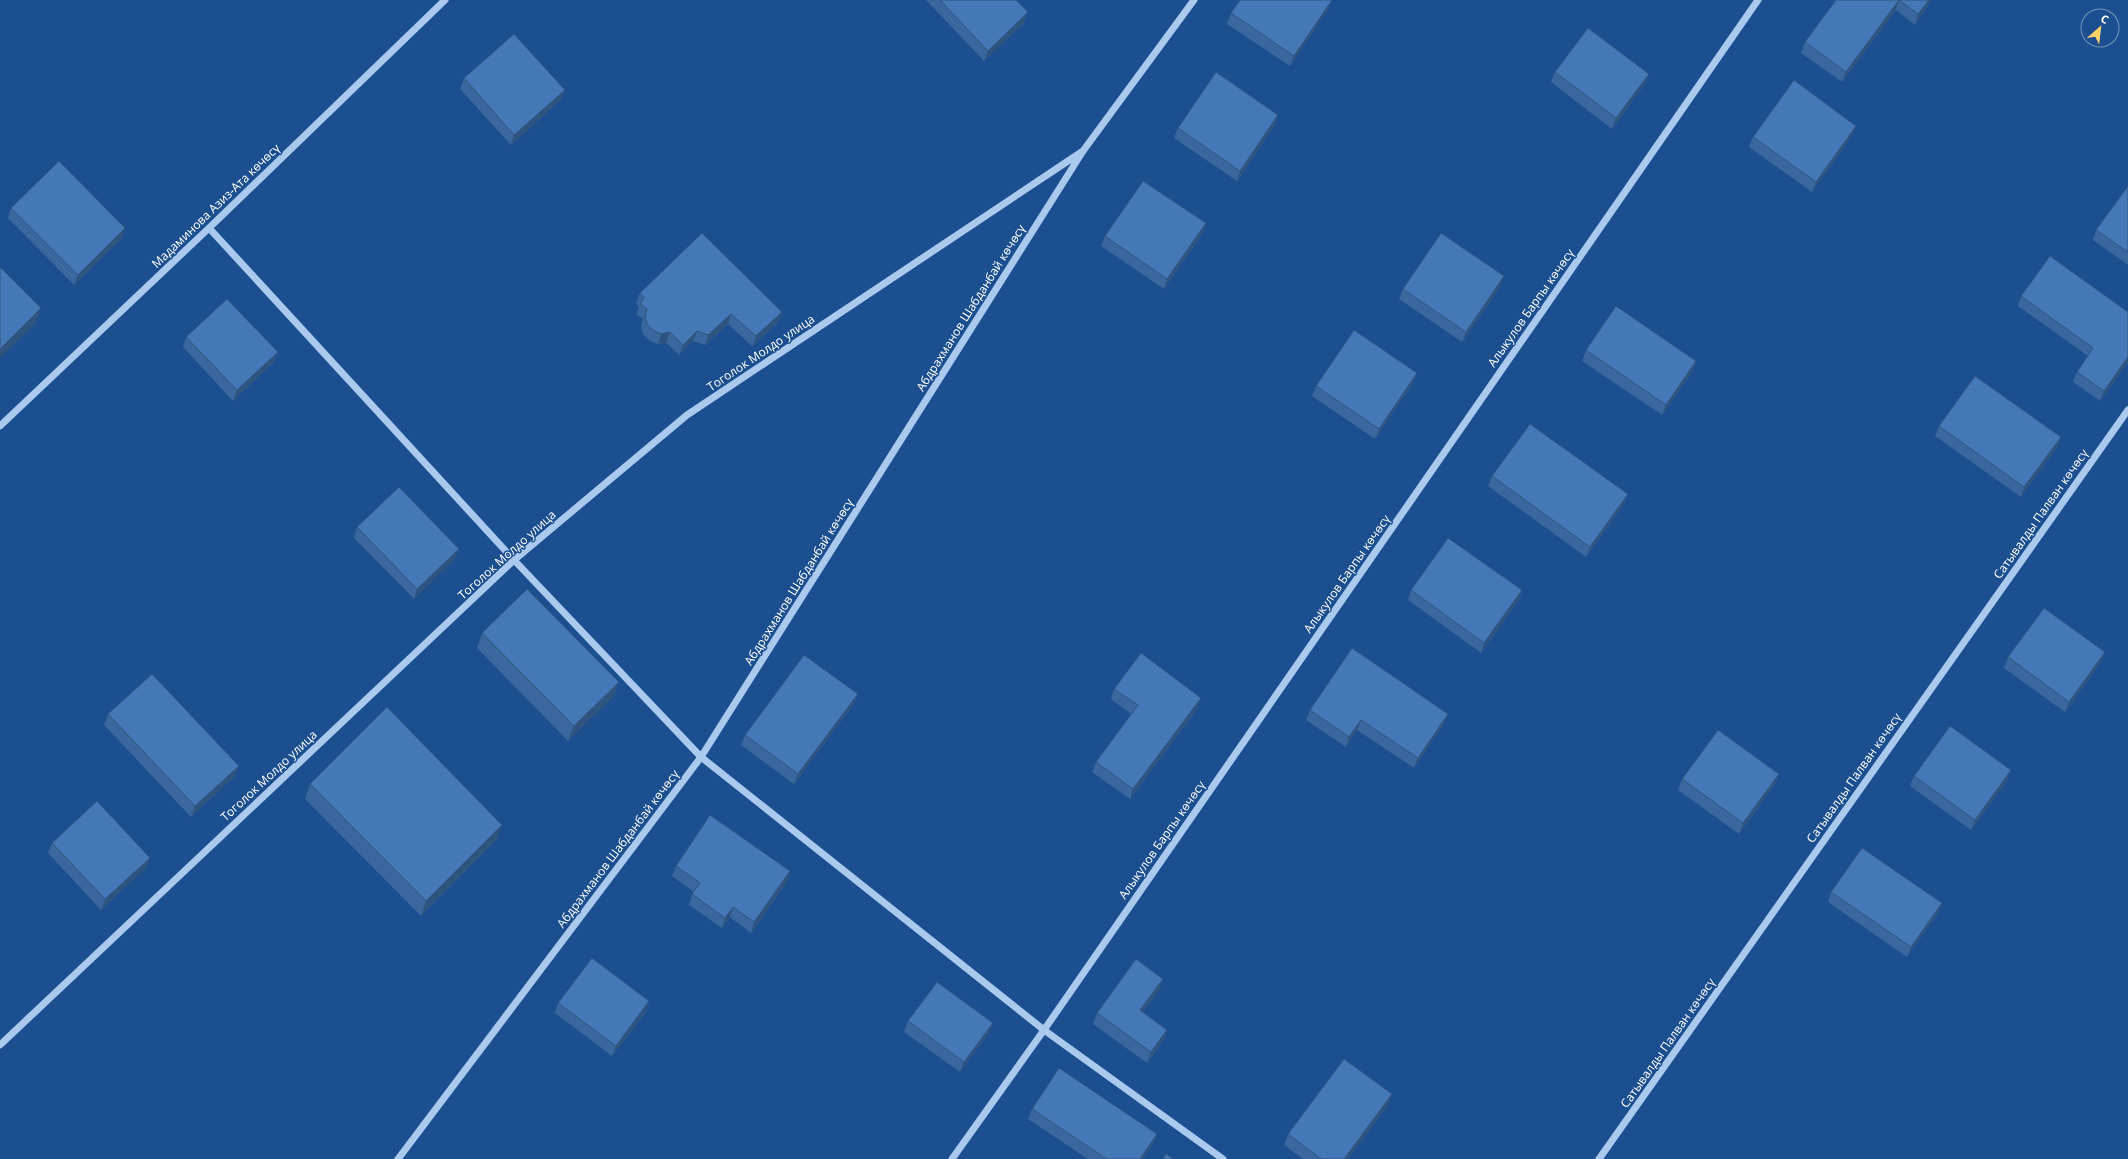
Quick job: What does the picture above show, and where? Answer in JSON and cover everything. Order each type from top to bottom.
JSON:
[{"type":"street","name":"Мадаминова Азиз-Ата көчөсү","points":[[0,426],[209,228],[445,0]]},
{"type":"street","name":"Абдрахманов Шабданбай көчөсү","points":[[398,1159],[701,757],[1083,151],[1194,0]]},
{"type":"street","name":"Алыкулов Барпы көчөсү","points":[[952,1159],[1044,1030],[1758,0]]},
{"type":"street","name":"Тоголок Молдо улица","points":[[0,1045],[514,560],[687,415],[1083,151]]},
{"type":"street","points":[[209,228],[514,560],[701,757],[1044,1030],[1223,1159]]},
{"type":"street","name":"Сатывалды Палван көчөсү","points":[[1599,1159],[2128,410]]},
{"type":"building","points":[[940,0],[1016,0],[1028,12],[988,51]]},
{"type":"building","points":[[1240,0],[1332,0],[1294,56],[1231,13]]},
{"type":"building","points":[[1836,0],[1899,0],[1846,72],[1805,42]]},
{"type":"building","points":[[1899,0],[1929,0],[1918,14]]},
{"type":"building","points":[[1588,28],[1649,74],[1616,118],[1555,72]]},
{"type":"building","points":[[514,34],[565,90],[514,135],[464,78]]},
{"type":"building","points":[[1216,72],[1278,115],[1240,171],[1178,128]]},
{"type":"building","points":[[1794,80],[1856,126],[1816,182],[1753,137]]},
{"type":"building","points":[[59,161],[125,228],[78,275],[11,208]]},
{"type":"building","points":[[1143,181],[1206,223],[1167,279],[1105,236]]},
{"type":"building","points":[[2128,186],[2128,252],[2096,230]]},
{"type":"building","points":[[702,233],[782,312],[756,336],[731,314],[708,335],[697,331],[683,345],[670,332],[661,334],[654,331],[647,324],[645,316],[647,309],[640,304],[644,298],[640,293]]},
{"type":"building","points":[[1441,233],[1504,276],[1466,332],[1403,289]]},
{"type":"building","points":[[2050,256],[2128,312],[2128,357],[2104,391],[2077,372],[2093,348],[2021,296]]},
{"type":"building","points":[[0,267],[41,308],[0,349]]},
{"type":"building","points":[[227,299],[278,352],[237,390],[186,337]]},
{"type":"building","points":[[1616,306],[1696,361],[1666,405],[1586,350]]},
{"type":"building","points":[[1354,330],[1417,373],[1379,429],[1316,386]]},
{"type":"building","points":[[1975,376],[2061,437],[2024,487],[1939,426]]},
{"type":"building","points":[[1530,424],[1628,494],[1590,547],[1492,476]]},
{"type":"building","points":[[399,487],[459,549],[417,589],[357,527]]},
{"type":"building","points":[[1448,538],[1522,590],[1484,643],[1411,590]]},
{"type":"building","points":[[527,589],[619,682],[574,726],[482,633]]},
{"type":"building","points":[[2044,608],[2105,652],[2069,702],[2008,657]]},
{"type":"building","points":[[1352,648],[1448,714],[1418,758],[1361,720],[1349,737],[1310,710]]},
{"type":"building","points":[[1141,653],[1201,698],[1133,789],[1096,762],[1138,705],[1114,689]]},
{"type":"building","points":[[804,655],[858,694],[798,774],[745,735]]},
{"type":"building","points":[[152,674],[239,766],[195,806],[108,714]]},
{"type":"building","points":[[387,707],[502,825],[426,901],[310,784]]},
{"type":"building","points":[[1950,726],[2011,770],[1975,820],[1914,776]]},
{"type":"building","points":[[1718,730],[1779,774],[1743,823],[1682,779]]},
{"type":"building","points":[[97,801],[150,858],[105,899],[52,843]]},
{"type":"building","points":[[710,815],[790,871],[754,922],[733,907],[725,918],[692,894],[700,883],[676,866]]},
{"type":"building","points":[[1862,848],[1942,903],[1911,947],[1831,892]]},
{"type":"building","points":[[592,958],[649,1001],[616,1046],[558,1003]]},
{"type":"building","points":[[1136,959],[1163,979],[1140,1010],[1167,1030],[1151,1052],[1097,1013]]},
{"type":"building","points":[[937,982],[993,1023],[964,1062],[908,1021]]},
{"type":"building","points":[[1344,1059],[1392,1094],[1344,1159],[1321,1159],[1288,1134]]},
{"type":"building","points":[[1059,1068],[1157,1134],[1140,1159],[1107,1159],[1032,1109]]},
{"type":"building","points":[[1166,1154],[1174,1159],[1163,1159]]}]
